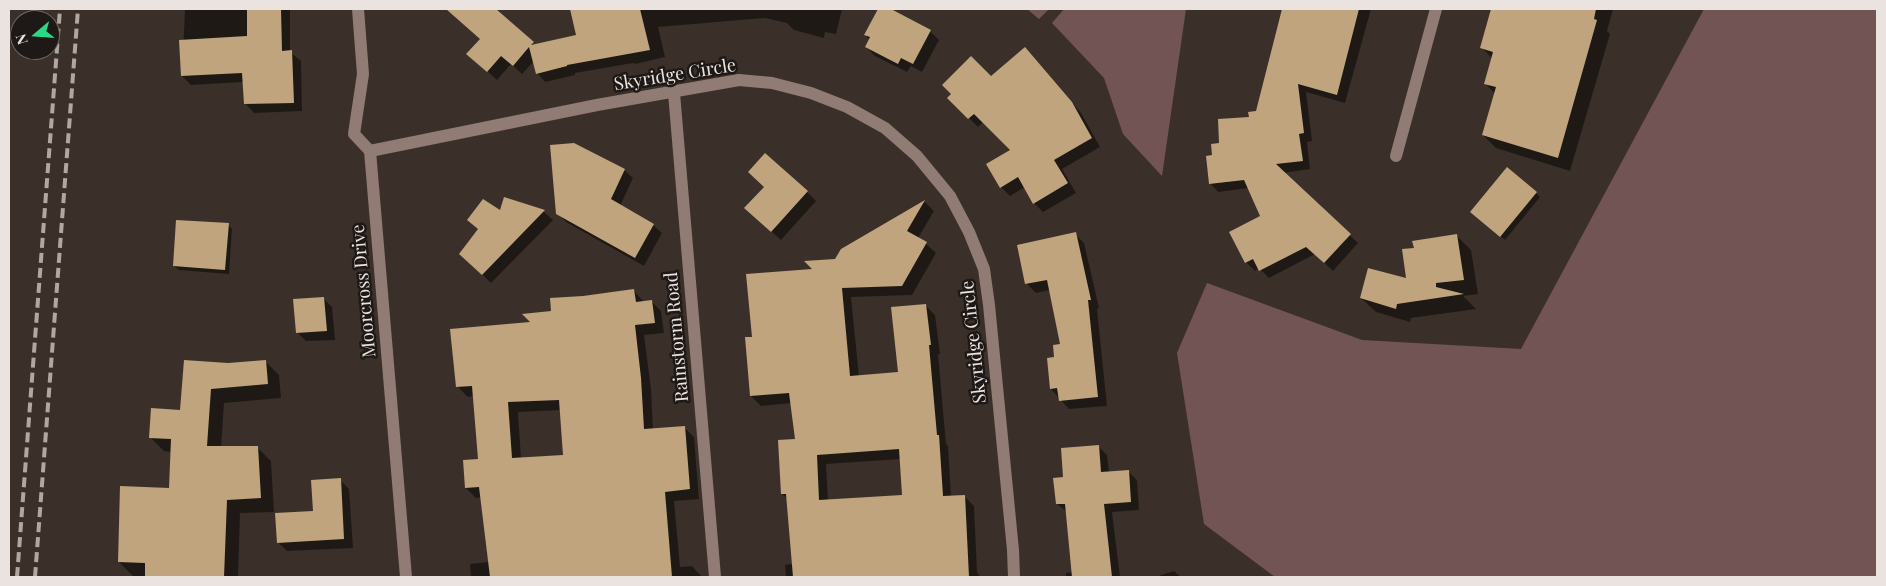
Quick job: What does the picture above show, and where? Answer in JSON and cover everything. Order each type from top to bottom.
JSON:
[{"type":"street","points":[[358,9],[362,74],[354,134],[370,151]]},
{"type":"street","points":[[1396,156],[1436,9]]},
{"type":"street","name":"Skyridge Circle","points":[[370,151],[597,105],[674,93],[739,80],[772,83],[811,93],[847,106],[885,128],[917,156],[950,196],[969,232],[984,269],[1013,550],[1014,577]]},
{"type":"street","name":"Rainstorm Road","points":[[674,93],[715,577]]},
{"type":"street","name":"Moorcross Drive","points":[[370,151],[406,577]]},
{"type":"shaded area","points":[[1027,9],[1049,9],[1039,19]]},
{"type":"shaded area","points":[[1064,9],[1186,9],[1162,176],[1123,134],[1104,78],[1052,23]]},
{"type":"shaded area","points":[[1704,9],[1877,9],[1877,577],[1275,577],[1204,524],[1177,353],[1207,283],[1362,340],[1521,349]]},
{"type":"building","points":[[247,9],[281,9],[282,51],[292,50],[294,103],[244,104],[242,73],[181,76],[179,40],[247,36]]},
{"type":"building","points":[[446,9],[496,9],[534,42],[531,45],[576,35],[570,9],[640,9],[650,50],[567,65],[536,74],[529,47],[513,66],[501,56],[487,72],[466,54],[480,39]]},
{"type":"building","points":[[878,9],[891,9],[931,30],[913,64],[901,58],[898,64],[865,47],[870,37],[864,35]]},
{"type":"building","points":[[1282,9],[1359,9],[1337,95],[1298,84],[1304,133],[1299,134],[1303,161],[1276,164],[1351,234],[1324,263],[1306,247],[1259,271],[1253,259],[1245,263],[1229,232],[1260,216],[1244,180],[1209,184],[1206,156],[1212,155],[1211,144],[1219,143],[1218,119],[1249,117],[1248,112],[1256,111]]},
{"type":"building","points":[[1491,9],[1596,9],[1594,19],[1597,20],[1558,158],[1482,135],[1496,87],[1484,84],[1493,52],[1480,48]]},
{"type":"building","points":[[1025,47],[1072,102],[1092,138],[1054,160],[1068,183],[1033,204],[1018,177],[1000,188],[986,164],[1010,150],[974,114],[968,119],[947,98],[951,94],[942,85],[971,56],[991,76]]},
{"type":"building","points":[[574,143],[625,169],[611,199],[654,224],[635,258],[556,214],[550,145]]},
{"type":"building","points":[[765,153],[808,191],[771,232],[744,208],[764,187],[748,172]]},
{"type":"building","points":[[1507,167],[1537,192],[1500,237],[1470,212]]},
{"type":"building","points":[[504,197],[545,210],[482,275],[459,254],[478,229],[467,220],[483,199],[500,210]]},
{"type":"building","points":[[925,200],[907,231],[927,242],[902,286],[842,288],[850,376],[898,372],[891,307],[926,304],[943,496],[965,495],[969,577],[793,577],[786,494],[781,494],[778,440],[795,439],[789,393],[750,396],[745,337],[752,337],[746,274],[812,269],[804,261],[835,259],[841,249]],"holes":[[[899,449],[902,495],[819,500],[817,455]]]},
{"type":"building","points":[[176,220],[229,223],[225,270],[173,266]]},
{"type":"building","points":[[1076,232],[1091,300],[1088,300],[1098,397],[1059,401],[1057,388],[1050,389],[1047,358],[1054,357],[1053,345],[1060,344],[1047,280],[1025,284],[1017,245]]},
{"type":"building","points":[[1457,234],[1464,280],[1436,283],[1436,287],[1464,294],[1397,304],[1396,309],[1360,298],[1368,268],[1406,278],[1402,249],[1414,248],[1412,241]]},
{"type":"building","points":[[634,289],[636,302],[652,300],[655,323],[635,325],[644,429],[685,426],[690,489],[665,492],[672,577],[490,577],[479,487],[465,488],[463,460],[478,459],[472,386],[456,387],[450,329],[530,322],[522,314],[551,311],[550,298],[583,296]],"holes":[[[559,400],[563,455],[512,458],[508,402]]]},
{"type":"building","points":[[324,297],[327,331],[296,333],[293,299]]},
{"type":"building","points":[[184,360],[228,363],[266,360],[268,384],[211,389],[207,446],[258,446],[261,498],[227,500],[224,577],[145,577],[145,563],[118,562],[120,486],[169,488],[171,439],[149,438],[151,408],[180,410]]},
{"type":"building","points":[[1099,445],[1101,472],[1129,470],[1131,502],[1104,504],[1112,577],[1072,577],[1065,504],[1056,504],[1053,478],[1063,477],[1061,448]]},
{"type":"building","points":[[341,478],[344,539],[277,543],[275,513],[313,511],[311,480]]},
{"type":"railway","points":[[17,577],[60,9]]},
{"type":"railway","points":[[35,577],[78,9]]}]
